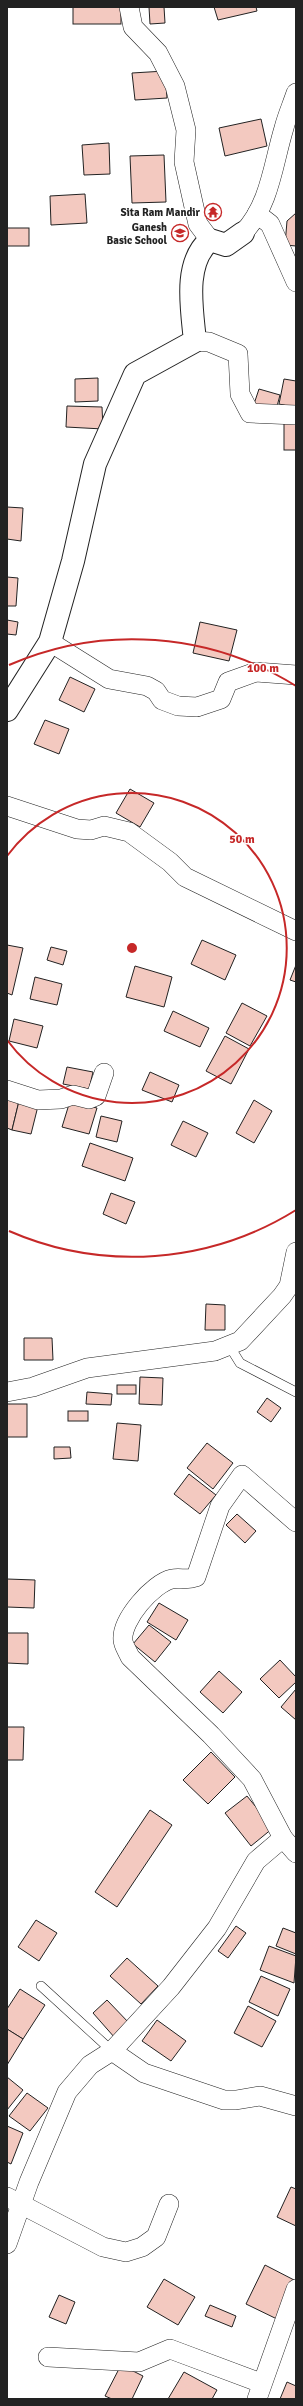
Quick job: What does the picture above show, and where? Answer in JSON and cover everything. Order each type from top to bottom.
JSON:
[{"type":"street","points":[[129,7],[133,27],[158,52],[174,86],[186,130],[184,162],[194,207],[198,224],[210,240],[226,245],[243,234],[252,224],[268,190],[284,128],[296,93]]},
{"type":"street","points":[[257,214],[270,224],[296,282]]},
{"type":"street","points":[[195,341],[191,296],[192,276],[201,247],[210,240]]},
{"type":"street","points":[[7,710],[50,642],[73,561],[95,464],[136,374],[195,341],[209,342],[238,354],[240,394],[250,413],[296,415]]},
{"type":"street","points":[[50,642],[109,679],[147,686],[156,691],[162,700],[178,706],[197,707],[221,699],[228,682],[256,672],[296,675]]},
{"type":"street","points":[[7,806],[77,829],[91,830],[104,826],[129,832],[170,862],[185,877],[296,931]]},
{"type":"street","points":[[7,1090],[38,1100],[61,1100],[73,1095],[89,1099],[96,1096],[104,1073]]},
{"type":"street","points":[[7,1392],[33,1387],[87,1368],[215,1351],[230,1347],[240,1341],[282,1296],[289,1286],[296,1252]]},
{"type":"street","points":[[296,1522],[242,1475],[220,1506],[196,1576],[187,1580],[172,1579],[151,1591],[127,1620],[123,1640],[130,1657],[211,1735],[252,1779],[284,1838],[296,1853]]},
{"type":"street","points":[[7,2244],[15,2201],[29,2182],[67,2092],[90,2064],[112,2052],[172,1987],[217,1928],[256,1861],[284,1838]]},
{"type":"street","points":[[112,2052],[144,2073],[224,2100],[236,2100],[260,2096],[296,2106]]},
{"type":"street","points":[[15,2201],[103,2247],[126,2252],[142,2247],[156,2236],[169,2204]]},
{"type":"street","points":[[48,2357],[139,2362],[170,2349],[259,2391],[296,2289]]},
{"type":"lane","points":[[230,1347],[240,1363],[296,1392]]},
{"type":"lane","points":[[42,1986],[112,2052]]},
{"type":"building","points":[[73,7],[121,7],[121,24],[73,24]]},
{"type":"building","points":[[149,7],[164,7],[165,23],[150,24]]},
{"type":"building","points":[[214,7],[256,7],[257,11],[218,20]]},
{"type":"building","points":[[165,71],[167,98],[135,100],[132,73]]},
{"type":"building","points":[[261,119],[267,146],[225,156],[219,128]]},
{"type":"building","points":[[109,143],[110,174],[84,175],[82,145]]},
{"type":"building","points":[[164,155],[166,202],[132,203],[130,156]]},
{"type":"building","points":[[85,194],[87,223],[51,225],[50,196]]},
{"type":"building","points":[[296,213],[296,246],[285,245],[287,221]]},
{"type":"building","points":[[7,228],[29,228],[29,246],[7,246]]},
{"type":"building","points":[[98,378],[98,401],[75,402],[75,379]]},
{"type":"building","points":[[284,379],[296,381],[296,408],[279,404]]},
{"type":"building","points":[[259,389],[280,395],[276,410],[254,404]]},
{"type":"building","points":[[67,406],[102,407],[103,429],[66,427]]},
{"type":"building","points":[[284,419],[296,419],[296,450],[284,450]]},
{"type":"building","points":[[7,507],[23,508],[21,541],[7,539]]},
{"type":"building","points":[[7,577],[18,578],[16,606],[7,606]]},
{"type":"building","points":[[7,620],[18,622],[16,635],[7,634]]},
{"type":"building","points":[[200,622],[237,630],[229,661],[193,653]]},
{"type":"building","points":[[70,677],[95,689],[84,712],[59,700]]},
{"type":"building","points":[[45,720],[69,729],[59,754],[34,744]]},
{"type":"building","points":[[130,789],[154,803],[140,827],[116,813]]},
{"type":"building","points":[[202,940],[236,955],[225,980],[191,964]]},
{"type":"building","points":[[7,945],[23,948],[12,995],[7,993]]},
{"type":"building","points":[[51,947],[67,951],[63,965],[47,960]]},
{"type":"building","points":[[296,965],[296,982],[290,980]]},
{"type":"building","points":[[135,966],[172,977],[164,1007],[126,997]]},
{"type":"building","points":[[35,977],[62,984],[57,1005],[30,999]]},
{"type":"building","points":[[242,1003],[267,1016],[250,1046],[226,1033]]},
{"type":"building","points":[[173,1011],[209,1028],[200,1047],[164,1031]]},
{"type":"building","points":[[14,1019],[43,1026],[37,1048],[9,1041]]},
{"type":"building","points":[[225,1036],[249,1049],[231,1084],[206,1071]]},
{"type":"building","points":[[67,1067],[93,1072],[89,1089],[63,1084]]},
{"type":"building","points":[[150,1072],[179,1085],[172,1102],[142,1090]]},
{"type":"building","points":[[7,1098],[19,1101],[12,1130],[7,1128]]},
{"type":"building","points":[[254,1100],[272,1111],[254,1143],[236,1133]]},
{"type":"building","points":[[19,1101],[38,1106],[31,1134],[12,1130]]},
{"type":"building","points":[[70,1101],[97,1108],[89,1134],[62,1127]]},
{"type":"building","points":[[101,1116],[122,1121],[117,1142],[96,1137]]},
{"type":"building","points":[[183,1121],[208,1133],[196,1157],[171,1145]]},
{"type":"building","points":[[90,1143],[133,1158],[125,1181],[82,1166]]},
{"type":"building","points":[[111,1193],[135,1202],[126,1224],[103,1214]]},
{"type":"building","points":[[206,1304],[225,1305],[225,1330],[205,1330]]},
{"type":"building","points":[[24,1338],[52,1338],[53,1360],[24,1360]]},
{"type":"building","points":[[140,1377],[163,1378],[162,1405],[139,1404]]},
{"type":"building","points":[[117,1385],[136,1385],[136,1394],[117,1394]]},
{"type":"building","points":[[87,1392],[112,1394],[111,1405],[86,1404]]},
{"type":"building","points":[[267,1398],[281,1408],[271,1422],[257,1412]]},
{"type":"building","points":[[7,1404],[27,1404],[27,1437],[7,1437]]},
{"type":"building","points":[[68,1411],[88,1411],[88,1421],[68,1421]]},
{"type":"building","points":[[117,1423],[141,1425],[138,1461],[113,1459]]},
{"type":"building","points":[[207,1443],[233,1463],[213,1489],[187,1468]]},
{"type":"building","points":[[54,1447],[70,1447],[71,1458],[54,1459]]},
{"type":"building","points":[[189,1474],[216,1495],[200,1514],[174,1494]]},
{"type":"building","points":[[237,1514],[256,1531],[245,1543],[226,1525]]},
{"type":"building","points":[[7,1579],[35,1580],[34,1608],[7,1607]]},
{"type":"building","points":[[159,1603],[188,1620],[176,1640],[147,1622]]},
{"type":"building","points":[[149,1625],[171,1642],[155,1662],[133,1644]]},
{"type":"building","points":[[7,1633],[28,1633],[28,1664],[7,1663]]},
{"type":"building","points":[[280,1660],[296,1677],[296,1682],[279,1698],[260,1679]]},
{"type":"building","points":[[219,1671],[242,1692],[223,1713],[200,1692]]},
{"type":"building","points":[[296,1689],[296,1720],[281,1707]]},
{"type":"building","points":[[7,1727],[24,1727],[23,1760],[7,1760]]},
{"type":"building","points":[[211,1752],[235,1777],[208,1804],[183,1780]]},
{"type":"building","points":[[247,1796],[273,1828],[251,1846],[225,1813]]},
{"type":"building","points":[[150,1810],[172,1825],[117,1907],[95,1892]]},
{"type":"building","points":[[36,1920],[57,1933],[39,1961],[18,1947]]},
{"type":"building","points":[[236,1926],[246,1933],[228,1958],[218,1951]]},
{"type":"building","points":[[283,1928],[296,1933],[296,1954],[276,1946]]},
{"type":"building","points":[[269,1946],[296,1956],[294,1983],[260,1970]]},
{"type":"building","points":[[127,1958],[158,1986],[141,2004],[110,1976]]},
{"type":"building","points":[[261,1976],[290,1989],[278,2016],[249,2002]]},
{"type":"building","points":[[20,1989],[45,2005],[23,2039],[7,2029],[7,2009]]},
{"type":"building","points":[[107,2000],[130,2024],[115,2038],[93,2013]]},
{"type":"building","points":[[248,2006],[276,2021],[262,2047],[234,2033]]},
{"type":"building","points":[[157,2020],[186,2041],[171,2061],[142,2041]]},
{"type":"building","points":[[7,2029],[23,2039],[7,2065]]},
{"type":"building","points":[[7,2077],[23,2090],[7,2110]]},
{"type":"building","points":[[27,2093],[48,2108],[30,2131],[9,2116]]},
{"type":"building","points":[[7,2126],[23,2133],[11,2164],[7,2162]]},
{"type":"building","points":[[291,2187],[296,2189],[296,2226],[277,2217]]},
{"type":"building","points":[[265,2265],[296,2281],[279,2320],[246,2304]]},
{"type":"building","points":[[164,2279],[195,2297],[178,2325],[147,2307]]},
{"type":"building","points":[[59,2295],[75,2302],[66,2324],[49,2317]]},
{"type":"building","points":[[210,2305],[236,2316],[232,2327],[205,2316]]},
{"type":"building","points":[[121,2365],[143,2376],[132,2399],[112,2399],[105,2396]]},
{"type":"building","points":[[184,2372],[217,2390],[212,2399],[168,2399]]},
{"type":"building","points":[[287,2382],[296,2386],[296,2399],[280,2399]]},
{"type":"place","name":"Sita Ram Mandir","points":[[213,212]]},
{"type":"place","name":"Ganesh Basic School","points":[[180,233]]}]
